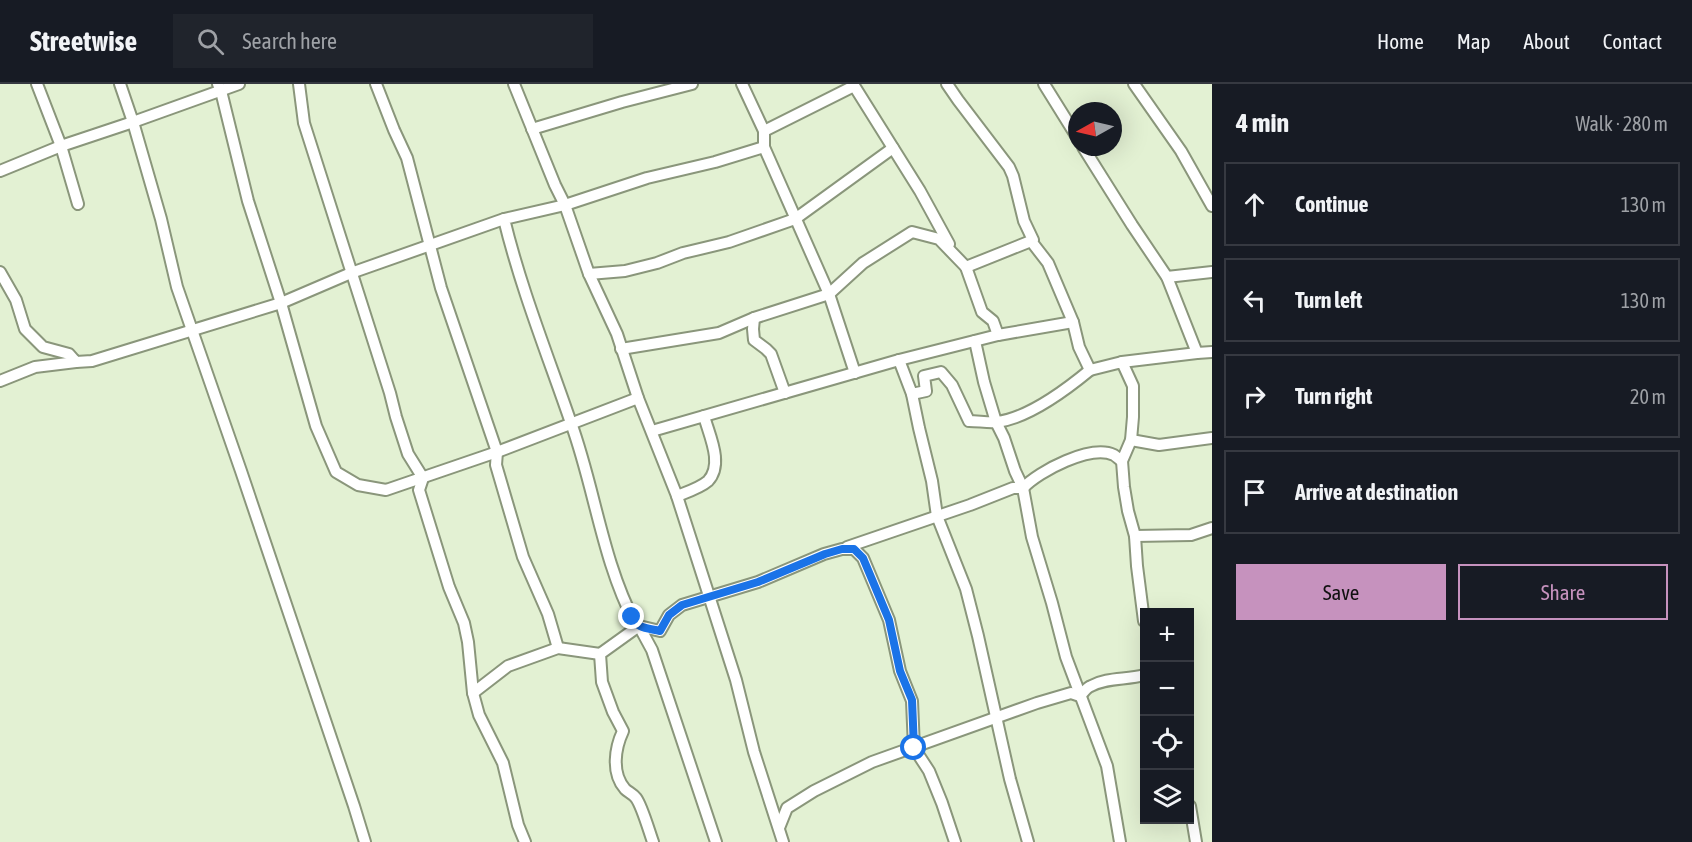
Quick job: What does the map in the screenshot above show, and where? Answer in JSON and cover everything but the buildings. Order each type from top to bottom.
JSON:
[{"type":"street","points":[[37,84],[61,146],[78,204]]},
{"type":"street","points":[[120,84],[134,122],[177,287],[365,842]]},
{"type":"street","points":[[0,171],[219,88],[239,84]]},
{"type":"street","points":[[299,84],[304,123],[351,273],[408,454],[423,478]]},
{"type":"street","points":[[376,84],[407,158],[441,288],[497,452],[496,465],[524,557],[548,614],[558,648]]},
{"type":"street","points":[[514,84],[565,205],[589,274],[617,334],[638,398],[677,496],[736,680],[754,752],[783,842]]},
{"type":"street","points":[[532,129],[692,84]]},
{"type":"street","points":[[742,84],[764,131],[764,147],[829,294],[855,373]]},
{"type":"street","points":[[947,84],[1009,167],[1024,221],[1033,240],[1031,241],[1048,263],[1073,322],[1079,347],[1090,370]]},
{"type":"street","points":[[1044,84],[1068,123]]},
{"type":"street","points":[[1134,84],[1181,151],[1212,206]]},
{"type":"street","points":[[764,131],[853,85],[956,255]]},
{"type":"street","points":[[219,88],[248,201],[281,303],[316,426],[336,472],[358,485],[386,490],[497,452],[638,398]]},
{"type":"street","points":[[0,381],[35,367],[92,361],[281,303],[351,273],[504,219],[565,205],[647,178],[715,162],[764,147]]},
{"type":"street","points":[[589,274],[625,271],[657,263],[729,242],[795,219],[893,148]]},
{"type":"street","points":[[1089,156],[1167,277],[1197,353]]},
{"type":"street","points":[[504,219],[510,244],[572,424],[600,532],[617,583],[635,623],[652,650],[716,842]]},
{"type":"street","points":[[621,349],[719,333],[754,318],[829,294],[863,262],[912,232],[939,239],[956,255],[966,267],[982,312],[993,321],[998,335]]},
{"type":"street","points":[[966,267],[1031,241]]},
{"type":"street","points":[[0,272],[16,300],[25,329],[43,346],[69,354],[76,362]]},
{"type":"street","points":[[1167,277],[1212,272]]},
{"type":"street","points":[[754,318],[754,340],[771,354],[785,393]]},
{"type":"street","points":[[652,431],[899,360],[998,335],[1073,322]]},
{"type":"street","points":[[975,341],[996,422],[1023,488],[1032,537],[1066,657],[1107,766],[1120,842]]},
{"type":"street","points":[[912,394],[926,390],[924,376],[941,372],[952,385],[969,421],[996,422],[1032,411],[1065,390],[1090,370],[1122,362],[1212,352]]},
{"type":"street","points":[[899,360],[912,394],[933,481],[937,516],[966,589],[1010,779],[1028,842]]},
{"type":"street","points":[[1122,362],[1132,386],[1133,417],[1131,441],[1122,461],[1126,503],[1135,536],[1142,608]]},
{"type":"street","points":[[677,496],[707,481],[716,465],[715,453],[704,416]]},
{"type":"street","points":[[1131,441],[1159,445],[1212,438]]},
{"type":"street","points":[[473,693],[508,666],[558,648],[600,654],[639,626],[660,631],[669,615],[682,605],[758,582],[803,562],[1013,488],[1023,488],[1032,478],[1060,462],[1104,453],[1113,454],[1122,461]]},
{"type":"street","points":[[423,478],[419,490],[446,578],[464,623],[473,693],[479,715],[503,764],[518,825],[525,842]]},
{"type":"street","points":[[1135,536],[1191,535],[1212,528]]},
{"type":"street","points":[[842,549],[854,549],[863,558],[889,620],[900,671],[912,700],[914,748],[929,771],[955,842]]},
{"type":"street","points":[[600,654],[602,682],[622,731],[617,742],[615,758],[618,777],[624,788],[636,799],[653,842]]},
{"type":"street","points":[[1080,696],[1089,686],[1140,676]]},
{"type":"street","points":[[779,828],[787,808],[814,791],[872,762],[1037,703],[1071,693],[1080,696]]},
{"type":"street","points":[[1193,824],[1196,842]]},
{"type":"route","points":[[632,617],[639,626],[660,631],[669,615],[682,605],[758,582],[825,554],[842,549],[854,549],[863,558],[889,620],[900,671],[912,700],[914,748]]}]
